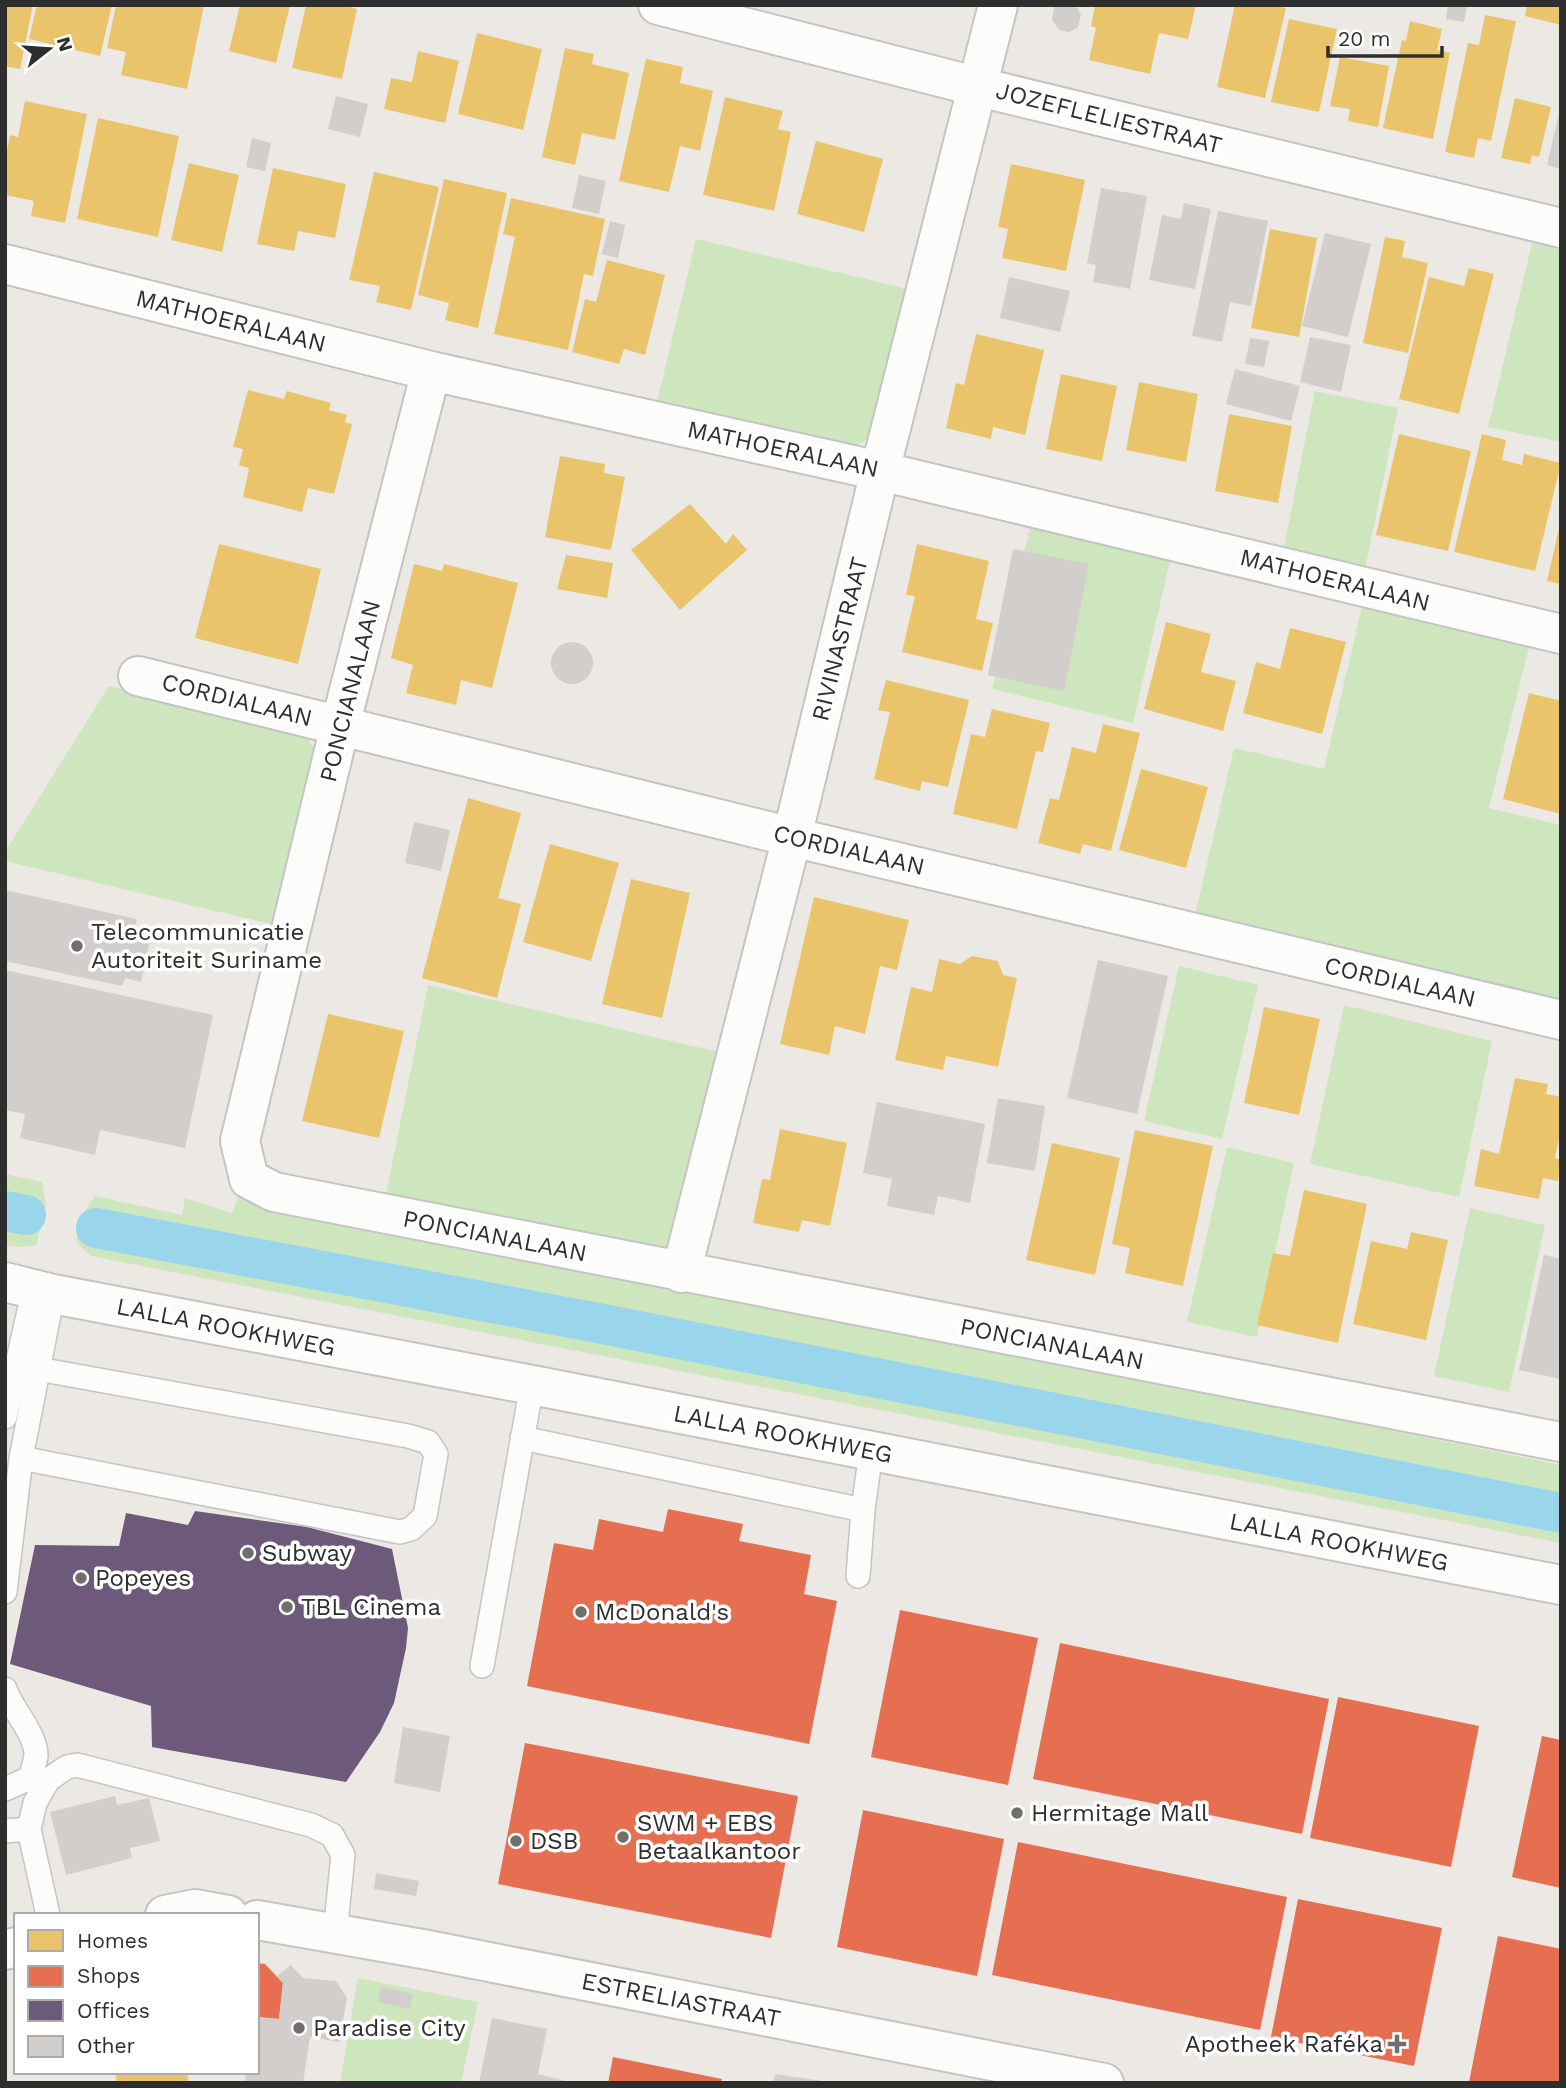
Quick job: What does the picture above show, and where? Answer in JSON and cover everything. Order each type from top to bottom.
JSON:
[{"type":"street","name":"JOZEFLELIESTRAAT","points":[[658,5],[979,87],[1561,228]]},
{"type":"street","name":"RIVINASTRAAT","points":[[681,1273],[998,5]]},
{"type":"street","name":"MATHOERALAAN","points":[[5,264],[431,371],[880,471],[1561,634]]},
{"type":"street","name":"PONCIANALAAN","points":[[431,371],[340,726],[240,1141],[249,1179],[274,1192],[1561,1442]]},
{"type":"street","name":"CORDIALAAN","points":[[138,676],[792,837],[1561,1020]]},
{"type":"street","name":"LALLA ROOKHWEG","points":[[21,1291],[532,1384],[1561,1585]]},
{"type":"street","points":[[175,1913],[195,1909],[217,1913]]},
{"type":"street","name":"ESTRELIASTRAAT","points":[[259,1920],[428,1950],[1104,2083]]},
{"type":"lane","points":[[5,1592],[21,1458],[38,1369],[21,1291]]},
{"type":"lane","points":[[5,1417],[21,1291]]},
{"type":"lane","points":[[21,1458],[400,1532],[411,1529],[425,1516],[436,1454],[428,1442],[408,1436],[38,1369]]},
{"type":"lane","points":[[482,1666],[532,1384]]},
{"type":"lane","points":[[522,1438],[863,1510]]},
{"type":"lane","points":[[858,1576],[871,1452]]},
{"type":"lane","points":[[5,1689],[23,1720],[36,1754],[30,1778],[5,1790]]},
{"type":"lane","points":[[48,1913],[29,1829],[35,1803],[48,1780],[68,1767],[77,1765],[311,1825],[332,1835],[343,1855],[335,1933]]},
{"type":"lane","points":[[5,1832],[29,1829]]},
{"type":"green space","points":[[696,239],[912,290],[869,438],[856,446],[840,449],[656,406]]},
{"type":"green space","points":[[1532,243],[1561,250],[1561,442],[1488,427]]},
{"type":"green space","points":[[1315,391],[1398,408],[1365,569],[1283,552]]},
{"type":"green space","points":[[1031,523],[1171,556],[1133,723],[992,689]]},
{"type":"green space","points":[[1363,602],[1530,643],[1489,808],[1561,825],[1561,1005],[1194,919],[1234,748],[1324,769]]},
{"type":"green space","points":[[109,686],[298,734],[308,740],[315,750],[275,925],[5,861],[5,852]]},
{"type":"green space","points":[[1179,966],[1258,985],[1222,1139],[1144,1121]]},
{"type":"green space","points":[[428,985],[723,1053],[674,1243],[662,1252],[385,1199]]},
{"type":"green space","points":[[1344,1005],[1492,1041],[1459,1197],[1310,1164]]},
{"type":"green space","points":[[1227,1147],[1294,1163],[1257,1337],[1187,1322]]},
{"type":"green space","points":[[5,1174],[42,1182],[46,1205],[36,1245],[5,1245]]},
{"type":"green space","points":[[241,1188],[258,1200],[1561,1465],[1561,1543],[91,1256],[77,1243],[79,1224],[95,1196],[182,1215],[185,1198],[232,1213]]},
{"type":"green space","points":[[1470,1208],[1545,1225],[1509,1392],[1434,1376]]},
{"type":"green space","points":[[358,1978],[478,2002],[461,2083],[340,2083]]},
{"type":"building: Homes","points":[[5,5],[33,5],[20,69],[5,66]]},
{"type":"building: Homes","points":[[37,5],[112,5],[100,56],[29,39]]},
{"type":"building: Homes","points":[[116,5],[204,5],[187,89],[121,75],[126,52],[107,48]]},
{"type":"building: Homes","points":[[240,5],[290,5],[276,63],[229,51]]},
{"type":"building: Homes","points":[[306,5],[342,5],[357,9],[342,79],[292,68]]},
{"type":"building: Homes","points":[[1095,5],[1196,5],[1188,39],[1159,33],[1150,74],[1089,60],[1096,28],[1091,26]]},
{"type":"building: Homes","points":[[1235,5],[1273,5],[1286,8],[1265,98],[1217,87]]},
{"type":"building: Homes","points":[[1527,5],[1561,5],[1561,25],[1525,16]]},
{"type":"building: Homes","points":[[1485,15],[1516,21],[1491,141],[1478,138],[1474,158],[1445,152],[1468,43],[1479,45]]},
{"type":"building: Homes","points":[[1289,19],[1337,29],[1319,112],[1271,102]]},
{"type":"building: Homes","points":[[1410,21],[1442,29],[1437,50],[1450,53],[1433,139],[1383,128],[1402,40],[1406,41]]},
{"type":"building: Homes","points":[[477,33],[542,49],[523,130],[458,114]]},
{"type":"building: Homes","points":[[565,48],[594,54],[592,64],[629,73],[615,140],[582,133],[575,165],[542,157]]},
{"type":"building: Homes","points":[[418,51],[459,61],[445,123],[384,109],[391,78],[412,82]]},
{"type":"building: Homes","points":[[1340,57],[1389,66],[1378,127],[1348,121],[1350,109],[1330,106]]},
{"type":"building: Homes","points":[[646,59],[683,67],[680,83],[713,91],[700,151],[680,146],[669,192],[619,181]]},
{"type":"building: Homes","points":[[725,97],[783,111],[778,129],[791,132],[774,211],[703,195]]},
{"type":"building: Homes","points":[[1515,98],[1551,107],[1539,157],[1532,155],[1530,164],[1501,158]]},
{"type":"building: Homes","points":[[25,101],[87,114],[65,223],[31,216],[34,201],[5,195],[5,160],[10,135],[18,137]]},
{"type":"building: Homes","points":[[98,118],[179,136],[158,237],[77,219]]},
{"type":"building: Homes","points":[[816,141],[883,159],[864,232],[797,214]]},
{"type":"building: Homes","points":[[189,163],[239,175],[222,252],[171,240]]},
{"type":"building: Homes","points":[[1011,164],[1085,180],[1066,271],[1002,258],[1008,229],[998,227]]},
{"type":"building: Homes","points":[[273,168],[346,184],[335,238],[298,231],[294,251],[257,244]]},
{"type":"building: Homes","points":[[374,172],[439,187],[411,310],[376,302],[380,286],[349,280]]},
{"type":"building: Homes","points":[[444,179],[507,193],[478,328],[445,320],[449,303],[418,295]]},
{"type":"building: Homes","points":[[511,198],[605,219],[593,276],[584,274],[568,350],[494,334],[515,237],[503,234]]},
{"type":"building: Homes","points":[[1270,229],[1317,238],[1299,337],[1251,328]]},
{"type":"building: Homes","points":[[1385,237],[1405,241],[1402,257],[1428,263],[1408,353],[1363,343]]},
{"type":"building: Homes","points":[[607,260],[665,275],[645,355],[624,349],[619,364],[572,352],[585,299],[596,302]]},
{"type":"building: Homes","points":[[1469,268],[1494,274],[1459,414],[1399,399],[1429,277],[1464,286]]},
{"type":"building: Homes","points":[[976,334],[1044,350],[1025,435],[993,427],[991,439],[946,428],[956,383],[964,385]]},
{"type":"building: Homes","points":[[1061,374],[1117,386],[1102,461],[1046,449]]},
{"type":"building: Homes","points":[[1139,382],[1198,394],[1186,462],[1126,450]]},
{"type":"building: Homes","points":[[248,390],[284,399],[287,391],[331,403],[329,410],[347,415],[345,422],[352,424],[334,494],[308,488],[302,512],[243,497],[249,468],[239,465],[243,449],[233,447]]},
{"type":"building: Homes","points":[[1229,414],[1292,426],[1278,503],[1215,491]]},
{"type":"building: Homes","points":[[1399,434],[1471,451],[1448,551],[1376,535]]},
{"type":"building: Homes","points":[[1482,434],[1506,440],[1502,460],[1522,465],[1524,454],[1561,463],[1535,571],[1454,552]]},
{"type":"building: Homes","points":[[560,456],[605,464],[604,473],[625,477],[611,550],[545,537]]},
{"type":"building: Homes","points":[[690,504],[726,544],[733,534],[747,550],[680,610],[631,550]]},
{"type":"building: Homes","points":[[1561,524],[1561,584],[1547,581]]},
{"type":"building: Homes","points":[[219,544],[321,569],[298,664],[195,638]]},
{"type":"building: Homes","points":[[917,544],[989,561],[976,619],[993,623],[982,671],[902,652],[915,596],[906,595]]},
{"type":"building: Homes","points":[[566,555],[613,563],[607,598],[557,589]]},
{"type":"building: Homes","points":[[414,564],[442,571],[444,564],[518,583],[492,688],[461,680],[456,705],[406,693],[413,665],[391,658]]},
{"type":"building: Homes","points":[[1166,622],[1211,634],[1201,672],[1236,681],[1223,731],[1144,709]]},
{"type":"building: Homes","points":[[1290,628],[1346,642],[1322,734],[1243,713],[1256,662],[1280,669]]},
{"type":"building: Homes","points":[[886,680],[969,700],[948,787],[922,781],[920,791],[874,779],[890,712],[878,710]]},
{"type":"building: Homes","points":[[1529,693],[1561,701],[1561,814],[1503,799]]},
{"type":"building: Homes","points":[[992,709],[1050,723],[1043,752],[1036,751],[1017,829],[953,814],[971,734],[985,737]]},
{"type":"building: Homes","points":[[1103,724],[1140,733],[1111,851],[1083,844],[1080,854],[1038,843],[1050,798],[1059,800],[1072,747],[1096,753]]},
{"type":"building: Homes","points":[[1141,769],[1208,787],[1186,868],[1119,850]]},
{"type":"building: Homes","points":[[468,798],[521,813],[498,898],[521,904],[497,998],[422,978]]},
{"type":"building: Homes","points":[[550,844],[619,863],[591,961],[523,942]]},
{"type":"building: Homes","points":[[631,879],[690,893],[662,1018],[602,1004]]},
{"type":"building: Homes","points":[[814,897],[909,920],[897,970],[880,966],[865,1034],[835,1026],[829,1055],[780,1044]]},
{"type":"building: Homes","points":[[972,956],[998,961],[1003,975],[1017,978],[998,1067],[946,1056],[943,1070],[895,1060],[911,987],[932,992],[939,959],[960,964]]},
{"type":"building: Homes","points":[[1264,1007],[1320,1019],[1299,1115],[1244,1103]]},
{"type":"building: Homes","points":[[328,1014],[404,1031],[379,1138],[302,1121]]},
{"type":"building: Homes","points":[[1515,1078],[1548,1084],[1546,1094],[1561,1097],[1561,1129],[1555,1158],[1561,1160],[1558,1181],[1543,1178],[1539,1199],[1474,1186],[1481,1149],[1499,1154]]},
{"type":"building: Homes","points":[[780,1129],[847,1143],[830,1226],[802,1220],[799,1232],[753,1223],[762,1179],[770,1180]]},
{"type":"building: Homes","points":[[1135,1130],[1213,1146],[1183,1286],[1125,1273],[1130,1248],[1112,1244]]},
{"type":"building: Homes","points":[[1052,1143],[1120,1158],[1095,1275],[1026,1260]]},
{"type":"building: Homes","points":[[1304,1190],[1367,1204],[1338,1343],[1257,1325],[1273,1253],[1290,1256]]},
{"type":"building: Homes","points":[[1411,1232],[1448,1240],[1426,1340],[1353,1324],[1371,1241],[1407,1249]]},
{"type":"building: Homes","points":[[115,2074],[187,2074],[189,2083],[117,2083]]},
{"type":"building: Shops","points":[[668,1509],[743,1524],[739,1541],[811,1555],[804,1594],[837,1601],[809,1744],[527,1686],[554,1543],[593,1550],[599,1519],[663,1532]]},
{"type":"building: Shops","points":[[900,1610],[1038,1638],[1008,1785],[871,1757]]},
{"type":"building: Shops","points":[[1060,1643],[1329,1699],[1302,1834],[1033,1779]]},
{"type":"building: Shops","points":[[1338,1697],[1479,1726],[1451,1867],[1310,1838]]},
{"type":"building: Shops","points":[[1542,1736],[1561,1740],[1561,1888],[1512,1877]]},
{"type":"building: Shops","points":[[525,1743],[798,1796],[771,1938],[498,1884]]},
{"type":"building: Shops","points":[[863,1810],[1004,1839],[977,1976],[837,1947]]},
{"type":"building: Shops","points":[[1018,1842],[1287,1897],[1260,2030],[992,1975]]},
{"type":"building: Shops","points":[[1298,1899],[1442,1928],[1414,2066],[1271,2037]]},
{"type":"building: Shops","points":[[1498,1936],[1561,1949],[1561,2083],[1469,2082]]},
{"type":"building: Shops","points":[[259,1963],[265,1964],[283,1983],[279,2019],[259,2017]]},
{"type":"building: Shops","points":[[613,2057],[722,2079],[721,2083],[608,2083]]},
{"type":"building: Offices","points":[[195,1511],[307,1527],[392,1549],[408,1628],[406,1648],[394,1703],[380,1732],[346,1782],[152,1747],[151,1706],[10,1664],[35,1545],[119,1546],[126,1513],[188,1525]]},
{"type":"building: Other","points":[[1076,5],[1081,15],[1078,27],[1069,32],[1059,30],[1052,20],[1054,7]]},
{"type":"building: Other","points":[[1448,5],[1467,5],[1464,22],[1446,19]]},
{"type":"building: Other","points":[[336,96],[368,104],[360,137],[328,129]]},
{"type":"building: Other","points":[[1561,109],[1561,169],[1547,165]]},
{"type":"building: Other","points":[[252,138],[271,143],[265,171],[246,167]]},
{"type":"building: Other","points":[[579,175],[606,181],[599,214],[572,208]]},
{"type":"building: Other","points":[[1101,188],[1147,196],[1130,289],[1093,282],[1096,265],[1087,263]]},
{"type":"building: Other","points":[[1184,203],[1211,209],[1195,289],[1149,280],[1162,215],[1181,219]]},
{"type":"building: Other","points":[[1218,211],[1268,221],[1251,306],[1230,302],[1222,342],[1192,336]]},
{"type":"building: Other","points":[[610,221],[625,225],[618,258],[602,254]]},
{"type":"building: Other","points":[[1325,233],[1371,244],[1348,337],[1302,326]]},
{"type":"building: Other","points":[[1009,277],[1070,291],[1060,332],[1000,318]]},
{"type":"building: Other","points":[[1310,337],[1351,345],[1341,392],[1300,382]]},
{"type":"building: Other","points":[[1250,338],[1269,341],[1264,367],[1245,364]]},
{"type":"building: Other","points":[[1235,369],[1300,386],[1291,421],[1226,404]]},
{"type":"building: Other","points":[[1013,549],[1089,564],[1064,691],[988,675]]},
{"type":"building: Other","points":[[572,642],[587,648],[593,663],[587,678],[572,684],[557,678],[551,663],[557,648]]},
{"type":"building: Other","points":[[414,822],[450,830],[441,871],[405,863]]},
{"type":"building: Other","name":"Telecommunicatie Autoriteit Suriname","points":[[5,890],[137,919],[135,927],[152,931],[141,982],[125,978],[122,986],[5,961]]},
{"type":"building: Other","points":[[1098,960],[1168,976],[1137,1114],[1067,1098]]},
{"type":"building: Other","points":[[5,970],[213,1015],[185,1148],[100,1130],[95,1155],[20,1138],[25,1114],[5,1110]]},
{"type":"building: Other","points":[[998,1098],[1045,1106],[1035,1171],[987,1163]]},
{"type":"building: Other","points":[[877,1102],[985,1124],[970,1203],[938,1196],[934,1215],[887,1206],[892,1179],[863,1173]]},
{"type":"building: Other","points":[[1544,1255],[1561,1259],[1561,1379],[1519,1370]]},
{"type":"building: Other","points":[[403,1727],[450,1736],[440,1792],[394,1783]]},
{"type":"building: Other","points":[[115,1796],[117,1805],[149,1798],[160,1841],[130,1848],[132,1858],[66,1875],[50,1812]]},
{"type":"building: Other","points":[[376,1873],[419,1881],[416,1896],[374,1889]]},
{"type":"building: Other","name":"Paradise City","points":[[291,1965],[303,1978],[336,1981],[347,1998],[339,2042],[310,2037],[303,2083],[245,2083],[246,2074],[259,2074],[259,2017],[279,2019],[283,1983],[277,1976]]},
{"type":"building: Other","points":[[380,1987],[413,1994],[410,2009],[378,2002]]},
{"type":"building: Other","points":[[492,2018],[547,2029],[538,2074],[574,2083],[479,2083]]},
{"type":"building: Other","points":[[775,2074],[822,2081],[822,2083],[773,2083]]},
{"type":"waterway","points":[[5,1211],[26,1215]]},
{"type":"waterway","points":[[96,1228],[603,1324],[1561,1513]]},
{"type":"place","name":"Telecommunicatie Autoriteit Suriname","points":[[77,946]]},
{"type":"place","name":"Subway","points":[[248,1553]]},
{"type":"place","name":"Popeyes","points":[[81,1578]]},
{"type":"place","name":"TBL Cinema","points":[[287,1607]]},
{"type":"place","name":"McDonald's","points":[[581,1612]]},
{"type":"place","name":"Hermitage Mall","points":[[1017,1813]]},
{"type":"place","name":"SWM + EBS Betaalkantoor","points":[[623,1837]]},
{"type":"place","name":"DSB","points":[[516,1841]]},
{"type":"place","name":"Paradise City","points":[[299,2028]]},
{"type":"place","name":"Apotheek Raféka","points":[[1397,2044]]}]
